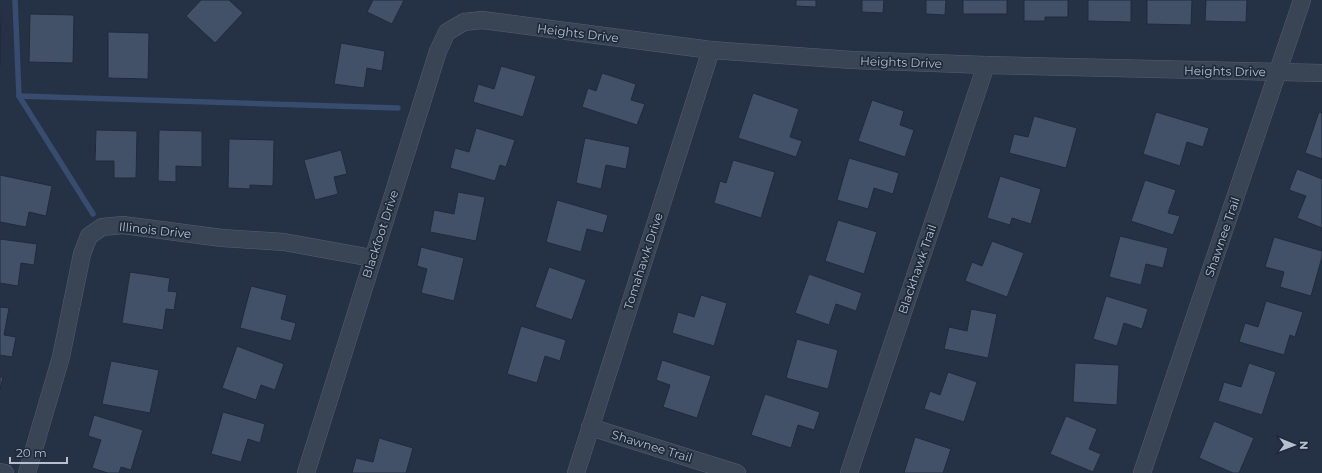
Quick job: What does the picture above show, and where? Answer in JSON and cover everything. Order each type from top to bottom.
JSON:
[{"type":"street","name":"Shawnee Trail","points":[[1142,473],[1302,0]]},
{"type":"street","name":"Heights Drive","points":[[482,20],[711,50],[852,60],[986,65],[1322,73]]},
{"type":"street","name":"Blackfoot Drive","points":[[306,473],[438,51],[447,32],[464,22],[482,20]]},
{"type":"street","name":"Tomahawk Drive","points":[[576,473],[711,50]]},
{"type":"street","name":"Blackhawk Trail","points":[[849,473],[986,65]]},
{"type":"street","name":"Illinois Drive","points":[[27,473],[62,357],[82,254],[89,236],[102,227],[123,225],[222,238],[284,242],[372,258]]},
{"type":"street","name":"Shawnee Trail","points":[[590,427],[737,473]]},
{"type":"street","points":[[0,472],[4,473]]},
{"type":"building","points":[[201,0],[229,0],[243,13],[215,43],[186,16]]},
{"type":"building","points":[[373,0],[404,0],[392,24],[367,12]]},
{"type":"building","points":[[796,0],[816,0],[816,7],[796,6]]},
{"type":"building","points":[[862,0],[884,0],[883,13],[862,12]]},
{"type":"building","points":[[926,0],[946,0],[945,15],[926,14]]},
{"type":"building","points":[[963,0],[1007,0],[1007,14],[963,14]]},
{"type":"building","points":[[1024,0],[1068,0],[1068,17],[1045,17],[1045,21],[1024,21]]},
{"type":"building","points":[[1088,0],[1131,0],[1131,22],[1088,21]]},
{"type":"building","points":[[1147,0],[1192,0],[1191,25],[1147,24]]},
{"type":"building","points":[[1206,0],[1247,0],[1246,22],[1205,21]]},
{"type":"building","points":[[0,11],[1,11],[0,66]]},
{"type":"building","points":[[30,14],[74,15],[73,63],[29,62]]},
{"type":"building","points":[[108,32],[149,33],[148,79],[108,78]]},
{"type":"building","points":[[341,43],[385,51],[382,71],[367,68],[364,88],[334,84]]},
{"type":"building","points":[[501,66],[536,76],[523,117],[473,102],[478,84],[494,89]]},
{"type":"building","points":[[602,73],[636,84],[631,100],[645,104],[637,125],[582,107],[588,88],[596,91]]},
{"type":"building","points":[[753,93],[799,109],[790,137],[802,141],[796,157],[738,138]]},
{"type":"building","points":[[872,100],[904,111],[900,125],[914,130],[905,157],[858,141]]},
{"type":"building","points":[[1156,112],[1209,128],[1203,147],[1187,142],[1180,166],[1143,154]]},
{"type":"building","points":[[1319,112],[1322,113],[1322,159],[1305,153]]},
{"type":"building","points":[[1034,116],[1077,128],[1066,168],[1009,153],[1014,134],[1028,137]]},
{"type":"building","points":[[476,128],[515,140],[506,167],[500,165],[495,181],[450,168],[455,148],[469,152]]},
{"type":"building","points":[[96,130],[137,131],[136,178],[114,178],[114,161],[95,161]]},
{"type":"building","points":[[159,130],[202,131],[202,167],[176,166],[176,182],[158,181]]},
{"type":"building","points":[[585,138],[630,147],[626,169],[606,165],[601,189],[576,183]]},
{"type":"building","points":[[229,139],[274,140],[273,186],[250,185],[250,189],[228,188]]},
{"type":"building","points":[[341,150],[347,174],[334,177],[338,194],[315,200],[304,160]]},
{"type":"building","points":[[849,158],[899,173],[893,194],[874,188],[868,209],[837,200]]},
{"type":"building","points":[[733,160],[775,172],[761,218],[714,203],[720,181],[726,183]]},
{"type":"building","points":[[1297,169],[1322,179],[1322,228],[1297,218],[1306,196],[1289,190]]},
{"type":"building","points":[[0,175],[52,186],[46,216],[29,212],[26,227],[0,222]]},
{"type":"building","points":[[1000,176],[1041,189],[1031,224],[1012,218],[1010,225],[987,218]]},
{"type":"building","points":[[1145,180],[1176,190],[1168,213],[1180,216],[1173,235],[1131,221]]},
{"type":"building","points":[[458,192],[485,197],[476,241],[430,232],[434,210],[454,214]]},
{"type":"building","points":[[557,200],[608,215],[603,233],[587,229],[581,252],[546,242]]},
{"type":"building","points":[[838,220],[877,232],[864,274],[825,261]]},
{"type":"building","points":[[1120,236],[1168,248],[1163,268],[1146,264],[1141,285],[1109,277]]},
{"type":"building","points":[[1274,237],[1322,251],[1322,257],[1311,296],[1280,287],[1284,272],[1265,267]]},
{"type":"building","points":[[0,239],[37,244],[34,265],[21,263],[18,286],[0,283]]},
{"type":"building","points":[[992,241],[1024,253],[1007,297],[965,281],[972,262],[982,266]]},
{"type":"building","points":[[421,247],[464,258],[454,301],[421,293],[427,269],[417,266]]},
{"type":"building","points":[[549,267],[586,280],[572,320],[535,307]]},
{"type":"building","points":[[130,272],[170,278],[168,291],[177,292],[174,310],[166,309],[163,330],[122,323]]},
{"type":"building","points":[[809,274],[862,293],[856,311],[836,304],[829,325],[795,313]]},
{"type":"building","points":[[251,286],[287,295],[281,319],[296,323],[291,341],[240,328]]},
{"type":"building","points":[[701,295],[727,303],[714,346],[672,333],[678,312],[694,317]]},
{"type":"building","points":[[1106,296],[1148,309],[1142,329],[1124,323],[1117,346],[1093,339]]},
{"type":"building","points":[[1266,301],[1303,312],[1295,337],[1290,335],[1284,355],[1239,342],[1245,323],[1258,327]]},
{"type":"building","points":[[0,307],[9,308],[4,335],[16,337],[12,357],[0,355]]},
{"type":"building","points":[[971,309],[997,314],[988,358],[944,349],[949,327],[967,331]]},
{"type":"building","points":[[521,326],[566,340],[560,361],[545,356],[537,383],[507,374]]},
{"type":"building","points":[[797,339],[838,350],[828,389],[786,378]]},
{"type":"building","points":[[237,346],[284,364],[275,390],[261,385],[256,400],[222,388]]},
{"type":"building","points":[[662,360],[711,376],[697,418],[663,407],[670,385],[656,380]]},
{"type":"building","points":[[111,361],[159,370],[150,413],[102,404]]},
{"type":"building","points":[[1075,363],[1119,365],[1117,405],[1073,402]]},
{"type":"building","points":[[1249,363],[1276,372],[1262,415],[1218,401],[1224,382],[1241,387]]},
{"type":"building","points":[[948,372],[977,382],[964,422],[924,409],[930,391],[940,395]]},
{"type":"building","points":[[0,377],[3,377],[0,390]]},
{"type":"building","points":[[765,394],[820,412],[814,430],[798,425],[791,448],[751,435]]},
{"type":"building","points":[[223,412],[265,424],[260,443],[248,439],[241,462],[211,454]]},
{"type":"building","points":[[94,415],[143,430],[131,470],[121,467],[119,473],[108,473],[92,468],[101,440],[88,436]]},
{"type":"building","points":[[1066,416],[1097,429],[1089,449],[1101,454],[1093,472],[1050,454]]},
{"type":"building","points":[[1214,421],[1254,438],[1239,473],[1233,473],[1199,458]]},
{"type":"building","points":[[915,437],[951,449],[943,473],[904,473]]},
{"type":"building","points":[[379,438],[413,448],[406,473],[352,473],[356,458],[373,462]]},
{"type":"waterway","points":[[15,0],[19,96],[93,214]]},
{"type":"waterway","points":[[19,96],[398,108]]}]
